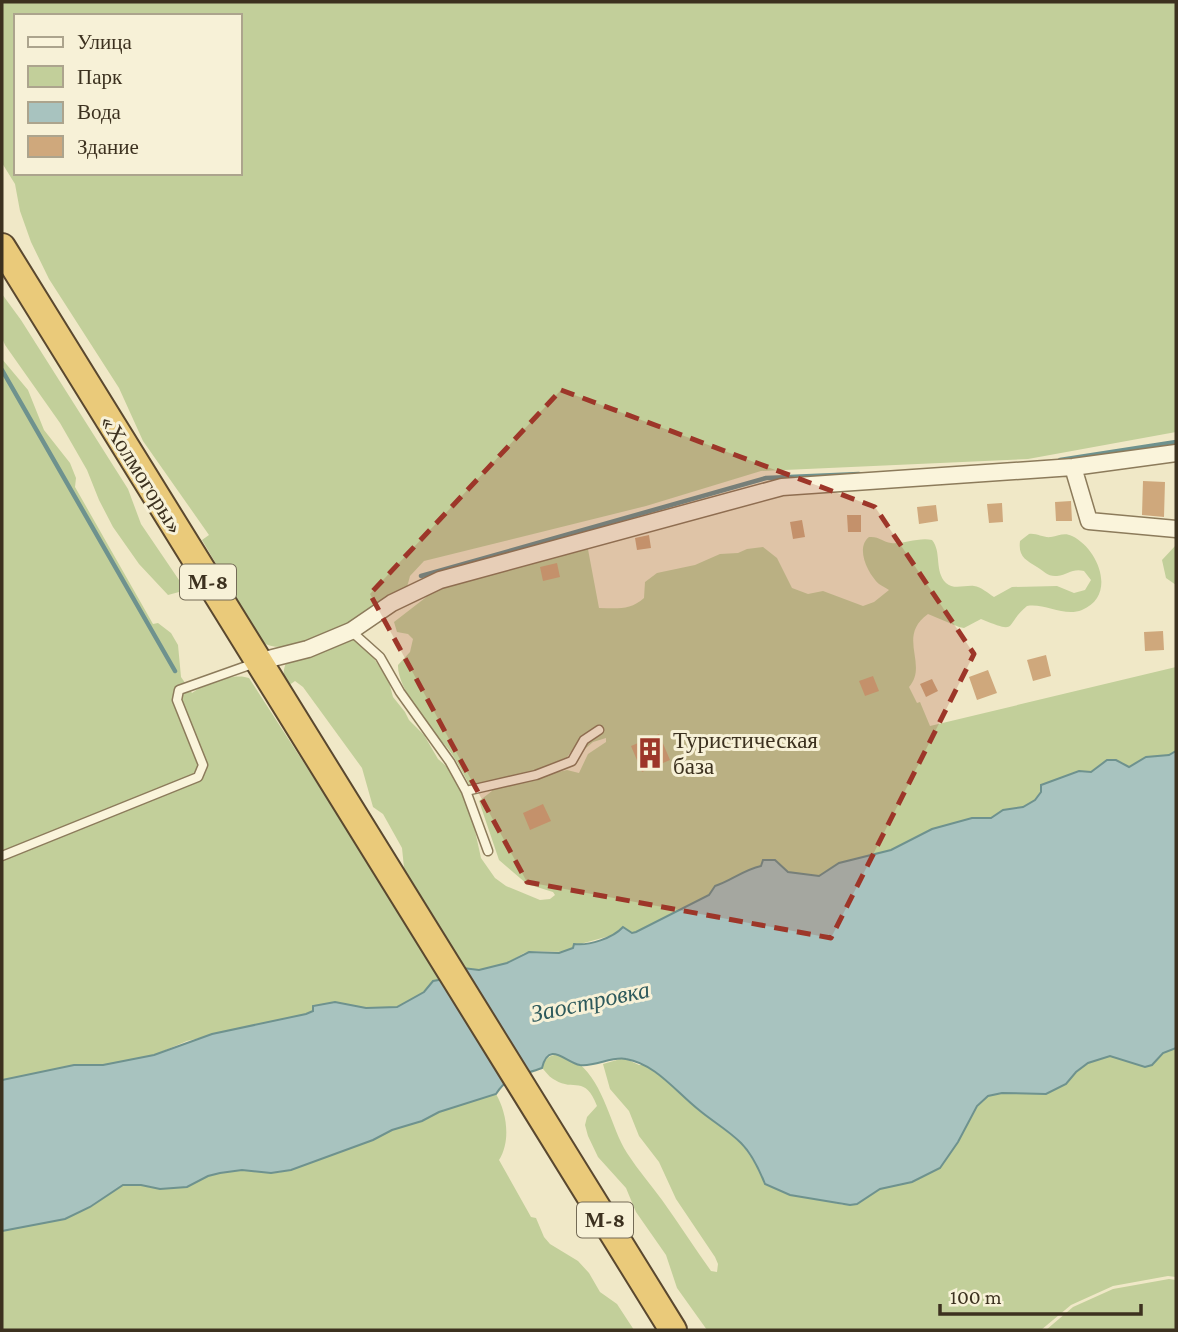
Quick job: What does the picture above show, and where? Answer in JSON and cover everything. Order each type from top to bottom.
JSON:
[{"type":"highway","name":"«Холмогоры»","points":[[2,247],[673,1330]]},
{"type":"street","points":[[257,662],[308,649],[351,631],[392,603],[440,580],[782,487],[1073,467],[1176,453]]},
{"type":"street","points":[[1073,467],[1089,521],[1176,529]]},
{"type":"lane","points":[[351,631],[380,657],[400,692],[450,762],[466,791],[488,851]]},
{"type":"lane","points":[[2,856],[198,776],[203,765],[177,700],[179,690],[257,662]]},
{"type":"lane","points":[[466,791],[536,775],[572,761],[584,740],[599,730]]},
{"type":"highlighted area","points":[[561,390],[875,507],[974,654],[831,938],[527,882],[370,594]]},
{"type":"green space","points":[[2,2],[1176,2],[1176,432],[1028,459],[761,471],[646,506],[424,561],[410,576],[406,591],[376,609],[314,640],[294,646],[276,647],[262,642],[202,540],[209,535],[143,441],[119,388],[49,279],[31,242],[20,211],[15,184],[2,163]]},
{"type":"green space","points":[[2,294],[128,489],[141,524],[179,580],[179,592],[168,595],[139,564],[113,527],[87,470],[60,423],[5,345],[2,338]]},
{"type":"green space","points":[[2,359],[28,390],[44,430],[70,463],[76,478],[75,487],[153,624],[158,623],[171,633],[178,645],[181,677],[192,693],[219,680],[249,678],[410,927],[402,848],[383,814],[373,807],[362,768],[303,687],[295,681],[288,686],[284,674],[287,661],[346,638],[355,639],[370,652],[389,682],[393,697],[409,720],[424,735],[438,759],[452,771],[472,817],[481,858],[495,878],[506,886],[540,900],[550,899],[555,895],[553,892],[527,884],[499,860],[479,801],[492,791],[490,788],[567,770],[579,773],[588,754],[606,742],[606,738],[593,742],[580,753],[580,740],[567,757],[530,773],[470,786],[452,754],[423,717],[403,685],[398,665],[410,652],[413,639],[408,634],[397,632],[394,622],[438,588],[587,544],[599,608],[622,608],[639,602],[644,598],[645,582],[657,573],[695,565],[720,554],[763,547],[777,558],[792,588],[808,594],[823,591],[863,606],[874,602],[889,590],[875,580],[867,568],[863,548],[869,537],[895,543],[932,540],[937,550],[940,573],[946,583],[956,587],[977,587],[994,597],[1012,587],[1057,586],[1074,593],[1085,590],[1091,580],[1084,571],[1076,570],[1051,576],[1026,560],[1020,551],[1020,541],[1029,534],[1048,537],[1069,535],[1082,542],[1096,561],[1101,584],[1093,603],[1075,612],[1027,606],[1010,626],[1006,627],[981,619],[964,628],[928,614],[914,632],[916,669],[909,687],[917,703],[920,702],[930,726],[1176,667],[1176,751],[1169,755],[1146,757],[1129,767],[1121,762],[1087,773],[1079,771],[1042,785],[1035,800],[1023,807],[1003,810],[991,818],[976,818],[932,829],[891,850],[839,863],[819,876],[788,872],[775,860],[763,860],[761,866],[715,887],[710,895],[636,932],[632,933],[623,927],[613,935],[584,943],[566,952],[533,951],[507,963],[479,970],[467,970],[461,966],[397,1007],[366,1008],[335,1002],[313,1006],[313,1011],[306,1014],[187,1041],[154,1055],[103,1065],[74,1065],[2,1080]]},
{"type":"green space","points":[[1176,545],[1176,585],[1166,578],[1162,560]]},
{"type":"green space","points":[[1176,1048],[1176,1277],[1168,1276],[1113,1286],[1071,1305],[1041,1330],[707,1330],[677,1288],[666,1255],[636,1212],[626,1188],[598,1157],[585,1125],[587,1117],[597,1106],[593,1096],[583,1087],[553,1079],[542,1068],[548,1058],[558,1055],[574,1060],[588,1072],[601,1094],[627,1153],[711,1271],[717,1272],[715,1257],[676,1199],[659,1162],[639,1136],[629,1111],[610,1089],[603,1064],[624,1058],[639,1065],[648,1065],[742,1144],[760,1171],[765,1184],[790,1195],[813,1197],[843,1205],[857,1204],[880,1189],[912,1182],[940,1168],[958,1142],[977,1106],[988,1096],[1002,1093],[1046,1094],[1065,1084],[1088,1063],[1110,1056],[1145,1067],[1152,1065],[1163,1053]]},
{"type":"green space","points":[[496,1094],[506,1127],[505,1144],[499,1160],[531,1217],[536,1218],[550,1244],[578,1261],[589,1273],[600,1292],[617,1304],[634,1330],[2,1330],[2,1231],[65,1219],[91,1207],[123,1185],[160,1189],[187,1187],[220,1173],[242,1170],[276,1173],[291,1170],[422,1121],[439,1112]]},
{"type":"green space","points":[[1176,1280],[1176,1330],[1046,1330],[1073,1307],[1113,1289]]},
{"type":"water","name":"Заостровка","points":[[1176,751],[1176,1048],[1163,1053],[1152,1065],[1145,1067],[1110,1056],[1088,1063],[1066,1084],[1046,1094],[1002,1093],[988,1096],[977,1106],[958,1142],[940,1168],[912,1182],[880,1189],[857,1204],[850,1205],[790,1195],[765,1184],[755,1162],[741,1143],[647,1067],[621,1058],[580,1065],[553,1054],[545,1060],[542,1068],[511,1079],[496,1094],[439,1112],[422,1121],[291,1170],[271,1173],[242,1170],[220,1173],[187,1187],[160,1189],[123,1185],[90,1207],[65,1219],[2,1231],[2,1080],[74,1065],[103,1065],[154,1055],[212,1034],[306,1014],[313,1011],[313,1006],[335,1002],[366,1008],[397,1007],[424,992],[433,981],[444,979],[463,968],[479,970],[507,963],[529,952],[559,953],[573,948],[574,944],[587,944],[607,938],[623,927],[632,933],[636,932],[709,895],[715,886],[761,866],[763,860],[775,860],[788,872],[819,876],[839,863],[891,850],[932,829],[972,818],[991,818],[1003,810],[1023,807],[1035,800],[1041,792],[1041,785],[1079,771],[1091,772],[1107,760],[1116,760],[1129,767],[1146,757],[1169,755]]},
{"type":"building","points":[[1143,481],[1165,482],[1164,517],[1142,515]]},
{"type":"building","points":[[1071,501],[1072,521],[1056,521],[1055,502]]},
{"type":"building","points":[[1002,503],[1003,522],[989,523],[987,504]]},
{"type":"building","points":[[936,505],[938,521],[919,524],[917,507]]},
{"type":"building","points":[[847,515],[861,515],[861,532],[848,532]]},
{"type":"building","points":[[802,520],[805,537],[793,539],[790,522]]},
{"type":"building","points":[[649,535],[651,548],[637,550],[635,538]]},
{"type":"building","points":[[557,563],[560,577],[543,581],[540,567]]},
{"type":"building","points":[[1163,631],[1164,650],[1145,651],[1144,632]]},
{"type":"building","points":[[1046,655],[1051,676],[1033,681],[1027,660]]},
{"type":"building","points":[[988,670],[997,693],[977,700],[969,677]]},
{"type":"building","points":[[873,676],[879,691],[865,696],[859,681]]},
{"type":"building","points":[[932,679],[938,691],[926,697],[920,684]]},
{"type":"building","name":"Туристическая база","points":[[659,734],[670,760],[642,772],[631,746]]},
{"type":"building","points":[[543,804],[551,821],[530,830],[523,813]]},
{"type":"waterway","points":[[2,370],[175,671]]},
{"type":"waterway","points":[[1060,460],[1176,442]]},
{"type":"waterway","points":[[421,576],[766,478],[859,474]]},
{"type":"place","name":"Туристическая база","points":[[650,753]]}]
